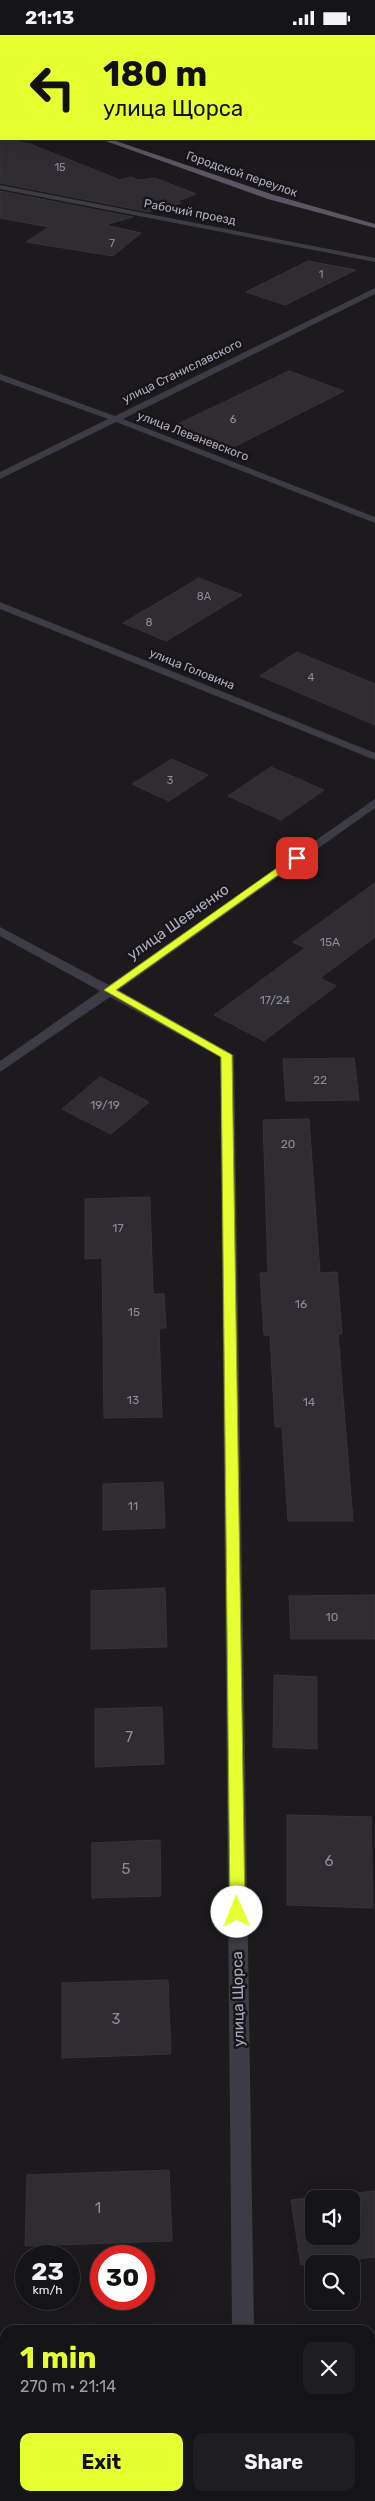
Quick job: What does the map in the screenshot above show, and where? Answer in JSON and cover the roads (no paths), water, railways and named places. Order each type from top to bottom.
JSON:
[{"type":"main road","name":"Городской переулок","points":[[107,140],[271,197],[375,226]]},
{"type":"street","name":"Рабочий проезд","points":[[0,187],[375,260]]},
{"type":"street","name":"улица Станиславского","points":[[0,475],[375,291]]},
{"type":"street","name":"улица Леваневского","points":[[0,377],[113,418],[375,520]]},
{"type":"street","name":"улица Головина","points":[[0,605],[375,757]]},
{"type":"street","name":"улица Шевченко","points":[[0,1068],[375,803]]},
{"type":"street","name":"улица Щорса","points":[[0,931],[226,1055],[242,2325]]}]
